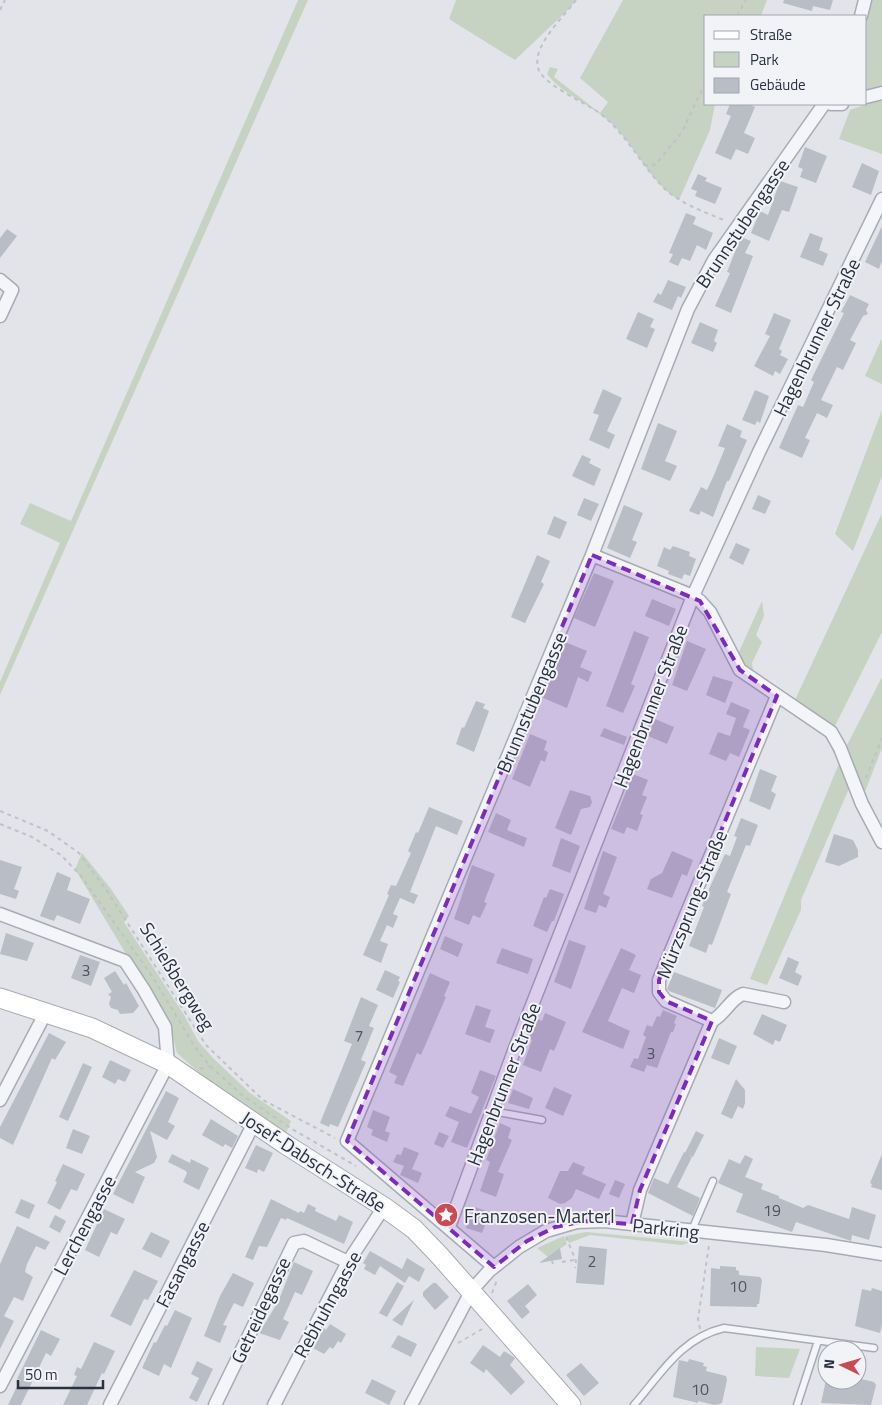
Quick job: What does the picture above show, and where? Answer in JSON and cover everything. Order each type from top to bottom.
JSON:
[{"type":"main road","name":"Josef-Dabsch-Straße","points":[[0,998],[46,1012],[116,1038],[168,1064],[254,1123],[384,1207],[426,1240],[472,1290],[568,1404]]},
{"type":"street","points":[[861,15],[865,0]]},
{"type":"street","points":[[867,97],[882,93]]},
{"type":"street","name":"Brunnstubengasse","points":[[347,1141],[592,555],[688,310],[714,260],[823,105]]},
{"type":"street","name":"Hagenbrunner Straße","points":[[449,1227],[492,1111],[693,596],[744,484],[882,199]]},
{"type":"street","points":[[0,280],[12,290],[0,316]]},
{"type":"street","points":[[592,555],[693,596],[700,601],[710,612],[740,670],[831,732],[840,748],[858,794],[882,842]]},
{"type":"street","name":"Mürzsprung-Straße","points":[[712,1021],[666,1001],[659,992],[659,980],[777,696]]},
{"type":"street","points":[[0,914],[124,961],[144,990],[165,1028],[168,1064]]},
{"type":"street","points":[[632,1224],[640,1190],[712,1021],[724,1013],[737,996],[743,994],[784,1002]]},
{"type":"street","points":[[0,1100],[4,1081],[46,1012]]},
{"type":"street","name":"Lerchengasse","points":[[0,1386],[168,1064]]},
{"type":"street","name":"Fasangasse","points":[[110,1405],[254,1123]]},
{"type":"street","points":[[347,1141],[449,1227],[494,1272]]},
{"type":"street","name":"Rebhuhngasse","points":[[274,1405],[348,1262],[384,1207]]},
{"type":"street","name":"Parkring","points":[[411,1405],[472,1290],[527,1241],[555,1227],[584,1221],[632,1224],[881,1251]]},
{"type":"street","name":"Getreidegasse","points":[[215,1405],[294,1243],[304,1242],[348,1262]]},
{"type":"lane","points":[[492,1111],[542,1120]]},
{"type":"lane","points":[[692,1230],[713,1181]]},
{"type":"lane","points":[[634,1405],[678,1352],[708,1332],[724,1328],[818,1340]]},
{"type":"lane","points":[[797,1405],[817,1343]]},
{"type":"lane","points":[[867,1347],[874,1348]]},
{"type":"path","points":[[0,10],[5,0]]},
{"type":"path","points":[[576,0],[544,42],[538,57],[538,67],[543,78],[600,113],[613,125],[663,188],[679,200],[737,227]]},
{"type":"path","points":[[738,15],[746,0]]},
{"type":"path","points":[[644,165],[651,166],[656,164],[682,132],[704,85]]},
{"type":"path","points":[[858,794],[882,738]]},
{"type":"path","name":"Schießbergweg","points":[[0,811],[48,831],[68,844],[86,860],[147,951],[203,1041],[229,1069],[259,1096],[278,1109],[334,1138],[347,1141]]},
{"type":"path","points":[[0,824],[32,838],[61,855],[81,876],[152,976],[197,1050],[210,1066],[256,1105],[292,1129],[362,1170]]},
{"type":"path","points":[[565,1235],[576,1268]]},
{"type":"path","points":[[702,1336],[698,1319],[708,1247]]},
{"type":"path","points":[[562,1262],[574,1260]]},
{"type":"path","points":[[493,1298],[492,1294],[498,1281],[494,1272]]},
{"type":"path","points":[[457,1344],[497,1320]]},
{"type":"highlighted area","points":[[592,555],[700,601],[740,670],[777,696],[659,980],[659,992],[666,1001],[712,1021],[640,1190],[632,1224],[584,1221],[555,1227],[527,1241],[494,1267],[347,1141]]},
{"type":"green space","points":[[298,0],[308,0],[0,695],[0,682],[60,543],[20,524],[30,503],[71,521]]},
{"type":"green space","points":[[456,0],[575,0],[571,7],[515,60],[449,19]]},
{"type":"green space","points":[[623,0],[767,0],[761,15],[704,15],[704,105],[715,105],[710,130],[679,200],[669,193],[651,174],[628,142],[611,123],[561,88],[547,74],[550,67],[558,69],[554,77],[600,113],[608,102],[580,78]]},
{"type":"green space","points":[[870,0],[882,0],[882,87],[867,92],[867,15]]},
{"type":"green space","points":[[882,99],[882,154],[839,139],[850,110]]},
{"type":"green space","points":[[882,338],[882,384],[865,376]]},
{"type":"green space","points":[[882,410],[882,476],[853,551],[835,534]]},
{"type":"green space","points":[[882,513],[882,632],[833,730],[795,700]]},
{"type":"green space","points":[[762,601],[764,616],[756,635],[762,642],[752,663],[753,671],[771,682],[770,685],[745,667],[737,656]]},
{"type":"green space","points":[[882,677],[882,748],[863,797],[845,749]]},
{"type":"green space","points":[[829,739],[839,760],[833,752]]},
{"type":"green space","points":[[840,761],[851,784],[801,900],[801,910],[767,985],[750,979]]},
{"type":"green space","points":[[82,853],[111,889],[129,916],[124,922],[184,1015],[198,1041],[250,1093],[291,1121],[284,1138],[213,1085],[177,1053],[171,1029],[75,869]]},
{"type":"green space","points":[[586,1232],[691,1242],[682,1245],[590,1235],[569,1243],[566,1236]]},
{"type":"green space","points":[[564,1236],[567,1244],[548,1257],[537,1248]]},
{"type":"green space","points":[[756,1347],[800,1349],[789,1378],[755,1376]]},
{"type":"building","points":[[784,0],[833,0],[830,10],[813,6],[812,11],[783,3]]},
{"type":"building","points":[[730,105],[750,105],[755,107],[744,133],[755,138],[748,154],[736,149],[731,160],[715,153],[731,116],[726,114]]},
{"type":"building","points":[[805,147],[827,156],[816,183],[800,177],[803,169],[798,167]]},
{"type":"building","points":[[862,163],[879,171],[871,195],[852,187]]},
{"type":"building","points":[[698,174],[707,178],[705,181],[722,188],[715,204],[695,196],[697,191],[691,189]]},
{"type":"building","points":[[780,181],[798,187],[789,212],[782,210],[769,241],[751,233],[760,211],[768,215]]},
{"type":"building","points":[[686,213],[696,217],[693,224],[713,233],[706,250],[697,245],[690,261],[682,258],[678,266],[669,262],[673,254],[669,253]]},
{"type":"building","points":[[882,226],[882,261],[879,269],[865,262]]},
{"type":"building","points":[[7,229],[17,236],[0,258],[0,238]]},
{"type":"building","points":[[810,233],[823,238],[819,250],[828,254],[823,266],[800,257]]},
{"type":"building","points":[[741,237],[751,241],[745,253],[753,256],[731,313],[715,306],[730,273],[727,272]]},
{"type":"building","points":[[668,280],[686,287],[681,298],[678,296],[672,310],[653,302],[658,293],[661,295]]},
{"type":"building","points":[[850,295],[869,304],[866,310],[868,314],[863,316],[850,340],[856,343],[843,370],[837,367],[821,400],[833,405],[827,418],[817,413],[805,438],[810,440],[802,458],[779,448],[798,405],[803,407],[814,382],[811,380],[844,313],[841,312]]},
{"type":"building","points":[[638,312],[654,319],[650,327],[655,329],[647,348],[626,339]]},
{"type":"building","points":[[774,313],[791,320],[779,349],[782,351],[780,355],[788,359],[780,374],[775,371],[773,376],[754,366],[770,336],[765,334]]},
{"type":"building","points":[[700,322],[718,330],[714,341],[717,343],[713,352],[691,343]]},
{"type":"building","points":[[603,389],[622,398],[607,431],[615,435],[609,449],[589,440],[599,415],[593,413]]},
{"type":"building","points":[[755,390],[769,396],[760,423],[757,421],[755,425],[742,420]]},
{"type":"building","points":[[658,423],[677,431],[665,461],[677,466],[670,481],[641,469]]},
{"type":"building","points":[[727,424],[742,431],[740,437],[747,440],[729,481],[727,481],[713,517],[701,511],[699,515],[689,511],[701,487],[707,490],[714,475],[725,448],[718,446]]},
{"type":"building","points":[[582,455],[591,459],[589,463],[601,469],[594,486],[572,476]]},
{"type":"building","points":[[758,495],[771,501],[765,514],[752,509]]},
{"type":"building","points":[[584,498],[599,504],[591,521],[577,515]]},
{"type":"building","points":[[624,505],[643,513],[632,540],[637,542],[630,558],[607,548]]},
{"type":"building","points":[[554,516],[567,522],[560,539],[547,534]]},
{"type":"building","points":[[736,543],[750,549],[743,565],[729,558]]},
{"type":"building","points":[[673,546],[690,552],[689,556],[696,559],[690,576],[684,574],[682,579],[668,574],[669,571],[657,566],[664,547],[670,550]]},
{"type":"building","points":[[537,555],[550,561],[541,582],[544,584],[525,623],[511,617]]},
{"type":"building","points":[[594,573],[614,581],[595,627],[574,618]]},
{"type":"building","points":[[652,599],[676,609],[669,626],[645,616]]},
{"type":"building","points":[[634,631],[649,637],[631,684],[635,686],[623,713],[606,706]]},
{"type":"building","points":[[687,641],[706,649],[687,691],[672,685]]},
{"type":"building","points":[[565,642],[587,651],[580,667],[592,672],[588,682],[578,677],[567,708],[543,698]]},
{"type":"building","points":[[713,676],[733,682],[725,703],[706,695]]},
{"type":"building","points":[[476,701],[485,704],[483,708],[489,711],[474,752],[456,744],[462,727],[464,728]]},
{"type":"building","points":[[731,702],[750,710],[743,727],[750,730],[739,757],[730,753],[726,761],[709,754],[718,732],[730,736],[736,718],[726,714]]},
{"type":"building","points":[[655,719],[674,727],[667,744],[648,736]]},
{"type":"building","points":[[604,728],[627,737],[624,745],[600,736]]},
{"type":"building","points":[[530,734],[547,741],[544,750],[548,752],[545,762],[541,760],[530,787],[512,779]]},
{"type":"building","points":[[760,769],[777,776],[771,791],[776,794],[770,810],[749,801]]},
{"type":"building","points":[[633,774],[648,780],[642,795],[647,797],[640,814],[643,815],[637,831],[627,827],[624,834],[611,829]]},
{"type":"building","points":[[570,790],[590,796],[592,802],[590,807],[581,809],[571,835],[555,828]]},
{"type":"building","points":[[429,807],[463,821],[457,835],[436,826],[410,892],[418,895],[414,904],[400,898],[393,914],[398,916],[393,928],[387,925],[380,941],[388,944],[381,963],[363,955],[389,895],[387,894],[391,885],[396,886],[411,853],[408,851]]},
{"type":"building","points":[[496,813],[511,820],[507,830],[527,838],[524,847],[488,832]]},
{"type":"building","points":[[741,818],[758,825],[750,846],[746,845],[727,892],[731,894],[712,945],[709,944],[706,953],[689,946],[709,889],[725,854],[730,856],[737,837],[734,836]]},
{"type":"building","points":[[834,834],[853,840],[858,850],[858,857],[839,866],[825,862]]},
{"type":"building","points":[[561,838],[580,846],[570,873],[552,866]]},
{"type":"building","points":[[603,851],[617,857],[603,894],[610,897],[606,908],[599,905],[596,913],[584,909]]},
{"type":"building","points":[[672,851],[693,860],[687,876],[682,874],[672,898],[647,889],[651,879],[662,873]]},
{"type":"building","points":[[0,860],[22,867],[14,889],[19,891],[16,899],[0,894]]},
{"type":"building","points":[[472,865],[495,874],[484,902],[487,903],[480,918],[473,915],[469,925],[454,919]]},
{"type":"building","points":[[57,872],[71,878],[67,890],[90,899],[80,924],[57,915],[54,921],[40,916]]},
{"type":"building","points":[[550,889],[564,894],[554,921],[552,921],[547,932],[533,926],[544,897],[546,898]]},
{"type":"building","points":[[6,933],[34,943],[27,961],[0,954]]},
{"type":"building","points":[[445,936],[463,944],[458,957],[440,949]]},
{"type":"building","points":[[569,940],[586,946],[571,989],[554,982]]},
{"type":"building","points":[[502,948],[533,959],[528,974],[496,963]]},
{"type":"building","points":[[621,948],[636,955],[629,970],[641,975],[634,993],[622,988],[608,1021],[630,1031],[623,1049],[582,1032]]},
{"type":"building","points":[[80,955],[100,962],[91,986],[71,978]]},
{"type":"building","points":[[788,957],[799,962],[795,972],[802,976],[798,986],[779,978]]},
{"type":"building","points":[[385,970],[400,977],[398,981],[400,982],[393,998],[376,990]]},
{"type":"building","points":[[115,971],[124,985],[126,983],[139,1006],[133,1013],[120,1014],[118,1010],[111,1008],[109,1004],[111,997],[108,994],[112,992],[104,978]]},
{"type":"building","points":[[674,972],[722,990],[715,1008],[669,991],[667,989]]},
{"type":"building","points":[[430,973],[450,982],[444,996],[446,997],[421,1055],[417,1053],[403,1086],[394,1083],[397,1076],[389,1072]]},
{"type":"building","points":[[361,997],[378,1005],[369,1026],[374,1028],[361,1060],[366,1062],[338,1127],[330,1124],[329,1127],[320,1123],[352,1044],[344,1041]]},
{"type":"building","points":[[476,1005],[491,1010],[485,1027],[495,1030],[490,1043],[465,1034]]},
{"type":"building","points":[[663,1010],[677,1016],[673,1032],[671,1032],[657,1068],[647,1065],[644,1072],[630,1067],[634,1058],[638,1059],[646,1037],[643,1035],[647,1025],[652,1027],[657,1016],[660,1017]]},
{"type":"building","points":[[545,1013],[566,1022],[554,1051],[550,1049],[541,1072],[523,1065],[532,1040],[529,1038],[536,1018],[542,1021]]},
{"type":"building","points":[[762,1014],[787,1025],[780,1042],[775,1040],[773,1045],[753,1034]]},
{"type":"building","points":[[49,1033],[66,1042],[55,1060],[52,1058],[13,1145],[0,1138],[0,1127]]},
{"type":"building","points":[[719,1038],[737,1046],[729,1065],[711,1058]]},
{"type":"building","points":[[110,1060],[131,1070],[125,1082],[118,1079],[115,1084],[102,1077]]},
{"type":"building","points":[[83,1063],[92,1067],[68,1121],[59,1117]]},
{"type":"building","points":[[480,1070],[496,1076],[467,1148],[451,1142],[459,1122],[445,1116],[450,1106],[471,1114],[479,1097],[471,1093]]},
{"type":"building","points":[[736,1079],[745,1090],[745,1103],[743,1109],[738,1106],[732,1119],[721,1114]]},
{"type":"building","points":[[554,1087],[572,1095],[563,1116],[545,1108]]},
{"type":"building","points":[[513,1089],[533,1098],[529,1109],[508,1103]]},
{"type":"building","points":[[166,1091],[179,1098],[168,1122],[175,1126],[167,1140],[150,1131],[157,1157],[154,1163],[135,1172],[145,1177],[133,1204],[113,1194]]},
{"type":"building","points":[[373,1110],[390,1117],[385,1131],[390,1133],[387,1142],[371,1135],[373,1130],[367,1127]]},
{"type":"building","points":[[211,1119],[238,1136],[232,1148],[225,1144],[223,1147],[202,1135]]},
{"type":"building","points":[[500,1123],[511,1128],[508,1138],[512,1140],[498,1172],[504,1174],[496,1197],[480,1191],[490,1162],[486,1160]]},
{"type":"building","points":[[73,1129],[90,1136],[82,1154],[66,1148]]},
{"type":"building","points":[[696,1131],[704,1135],[693,1157],[685,1153]]},
{"type":"building","points":[[439,1132],[449,1136],[443,1148],[434,1144]]},
{"type":"building","points":[[256,1145],[273,1153],[264,1172],[258,1169],[257,1173],[245,1168]]},
{"type":"building","points":[[404,1147],[419,1153],[412,1169],[422,1173],[418,1183],[400,1175],[404,1166],[393,1162],[397,1154],[401,1155]]},
{"type":"building","points":[[684,1152],[692,1157],[677,1187],[700,1198],[693,1216],[648,1193],[654,1178],[668,1184]]},
{"type":"building","points":[[172,1154],[190,1163],[191,1159],[209,1168],[199,1190],[183,1182],[186,1171],[168,1162]]},
{"type":"building","points":[[882,1154],[882,1190],[871,1187],[872,1184],[870,1183]]},
{"type":"building","points":[[745,1155],[753,1159],[745,1177],[763,1184],[761,1189],[779,1196],[779,1198],[803,1208],[808,1205],[849,1219],[852,1207],[876,1215],[869,1240],[852,1235],[851,1241],[796,1222],[792,1232],[736,1212],[743,1194],[718,1183],[729,1159],[740,1164]]},
{"type":"building","points":[[573,1162],[585,1167],[582,1174],[606,1184],[599,1199],[576,1189],[572,1198],[565,1203],[560,1204],[548,1198],[560,1171],[568,1171]]},
{"type":"building","points":[[63,1164],[85,1174],[77,1191],[71,1189],[60,1210],[47,1203]]},
{"type":"building","points":[[615,1180],[625,1184],[619,1198],[609,1194]]},
{"type":"building","points":[[21,1199],[35,1205],[29,1219],[15,1213]]},
{"type":"building","points":[[271,1199],[299,1213],[300,1211],[304,1213],[308,1204],[316,1208],[315,1211],[336,1221],[339,1215],[353,1222],[344,1244],[287,1218],[286,1220],[281,1218],[267,1247],[259,1246],[253,1260],[245,1257]]},
{"type":"building","points":[[474,1207],[490,1212],[482,1233],[466,1228]]},
{"type":"building","points":[[104,1209],[125,1219],[117,1235],[111,1232],[99,1257],[85,1250]]},
{"type":"building","points":[[55,1215],[66,1221],[60,1233],[49,1227]]},
{"type":"building","points":[[17,1226],[50,1242],[45,1250],[36,1246],[27,1264],[25,1272],[33,1277],[23,1301],[14,1297],[4,1316],[14,1321],[0,1349],[0,1264]]},
{"type":"building","points":[[151,1232],[170,1241],[161,1258],[142,1249]]},
{"type":"building","points":[[579,1246],[607,1249],[604,1285],[576,1283]]},
{"type":"building","points":[[560,1248],[562,1259],[539,1263]]},
{"type":"building","points":[[370,1251],[402,1269],[407,1258],[425,1269],[419,1282],[409,1276],[405,1283],[380,1266],[375,1275],[364,1269],[366,1265],[363,1263]]},
{"type":"building","points":[[294,1262],[313,1271],[302,1295],[295,1292],[283,1319],[289,1322],[280,1340],[259,1333],[278,1302]]},
{"type":"building","points":[[720,1266],[736,1267],[739,1275],[760,1277],[762,1280],[757,1307],[710,1306],[711,1268],[720,1269]]},
{"type":"building","points":[[134,1270],[158,1281],[148,1300],[144,1299],[131,1326],[110,1316]]},
{"type":"building","points":[[233,1273],[254,1283],[243,1307],[234,1303],[223,1325],[227,1326],[220,1343],[204,1336],[220,1296]]},
{"type":"building","points":[[397,1282],[404,1286],[387,1317],[379,1313]]},
{"type":"building","points":[[433,1283],[436,1283],[449,1297],[435,1310],[423,1296],[423,1292]]},
{"type":"building","points":[[528,1284],[537,1295],[525,1306],[530,1312],[522,1319],[507,1301]]},
{"type":"building","points":[[872,1288],[882,1291],[882,1324],[880,1333],[855,1326],[862,1289],[871,1291]]},
{"type":"building","points":[[414,1300],[402,1326],[392,1320]]},
{"type":"building","points":[[175,1310],[192,1318],[171,1368],[164,1364],[159,1376],[142,1368],[154,1342],[156,1343]]},
{"type":"building","points":[[330,1324],[346,1334],[341,1343],[338,1341],[333,1349],[330,1347],[324,1354],[313,1348],[324,1328],[326,1330]]},
{"type":"building","points":[[41,1330],[60,1339],[51,1356],[46,1353],[21,1405],[8,1405],[20,1380],[17,1379]]},
{"type":"building","points":[[398,1335],[417,1344],[411,1357],[391,1347]]},
{"type":"building","points":[[94,1342],[115,1351],[104,1374],[102,1373],[87,1405],[63,1405],[77,1376],[74,1375],[77,1367],[81,1369]]},
{"type":"building","points":[[483,1345],[500,1357],[504,1351],[515,1358],[510,1365],[525,1382],[511,1395],[486,1369],[484,1373],[470,1363]]},
{"type":"building","points":[[689,1359],[704,1363],[703,1366],[707,1367],[706,1371],[726,1376],[727,1380],[722,1403],[715,1405],[698,1401],[698,1403],[673,1397],[679,1360],[688,1362]]},
{"type":"building","points":[[197,1361],[213,1369],[197,1402],[189,1398],[199,1378],[191,1374]]},
{"type":"building","points":[[581,1363],[599,1383],[584,1396],[566,1375]]},
{"type":"building","points":[[372,1379],[396,1391],[389,1405],[365,1393]]},
{"type":"building","points":[[867,1380],[874,1382],[876,1385],[871,1405],[821,1403],[824,1390],[867,1390]]},
{"type":"place","name":"Franzosen-Marterl","points":[[446,1215]]}]
